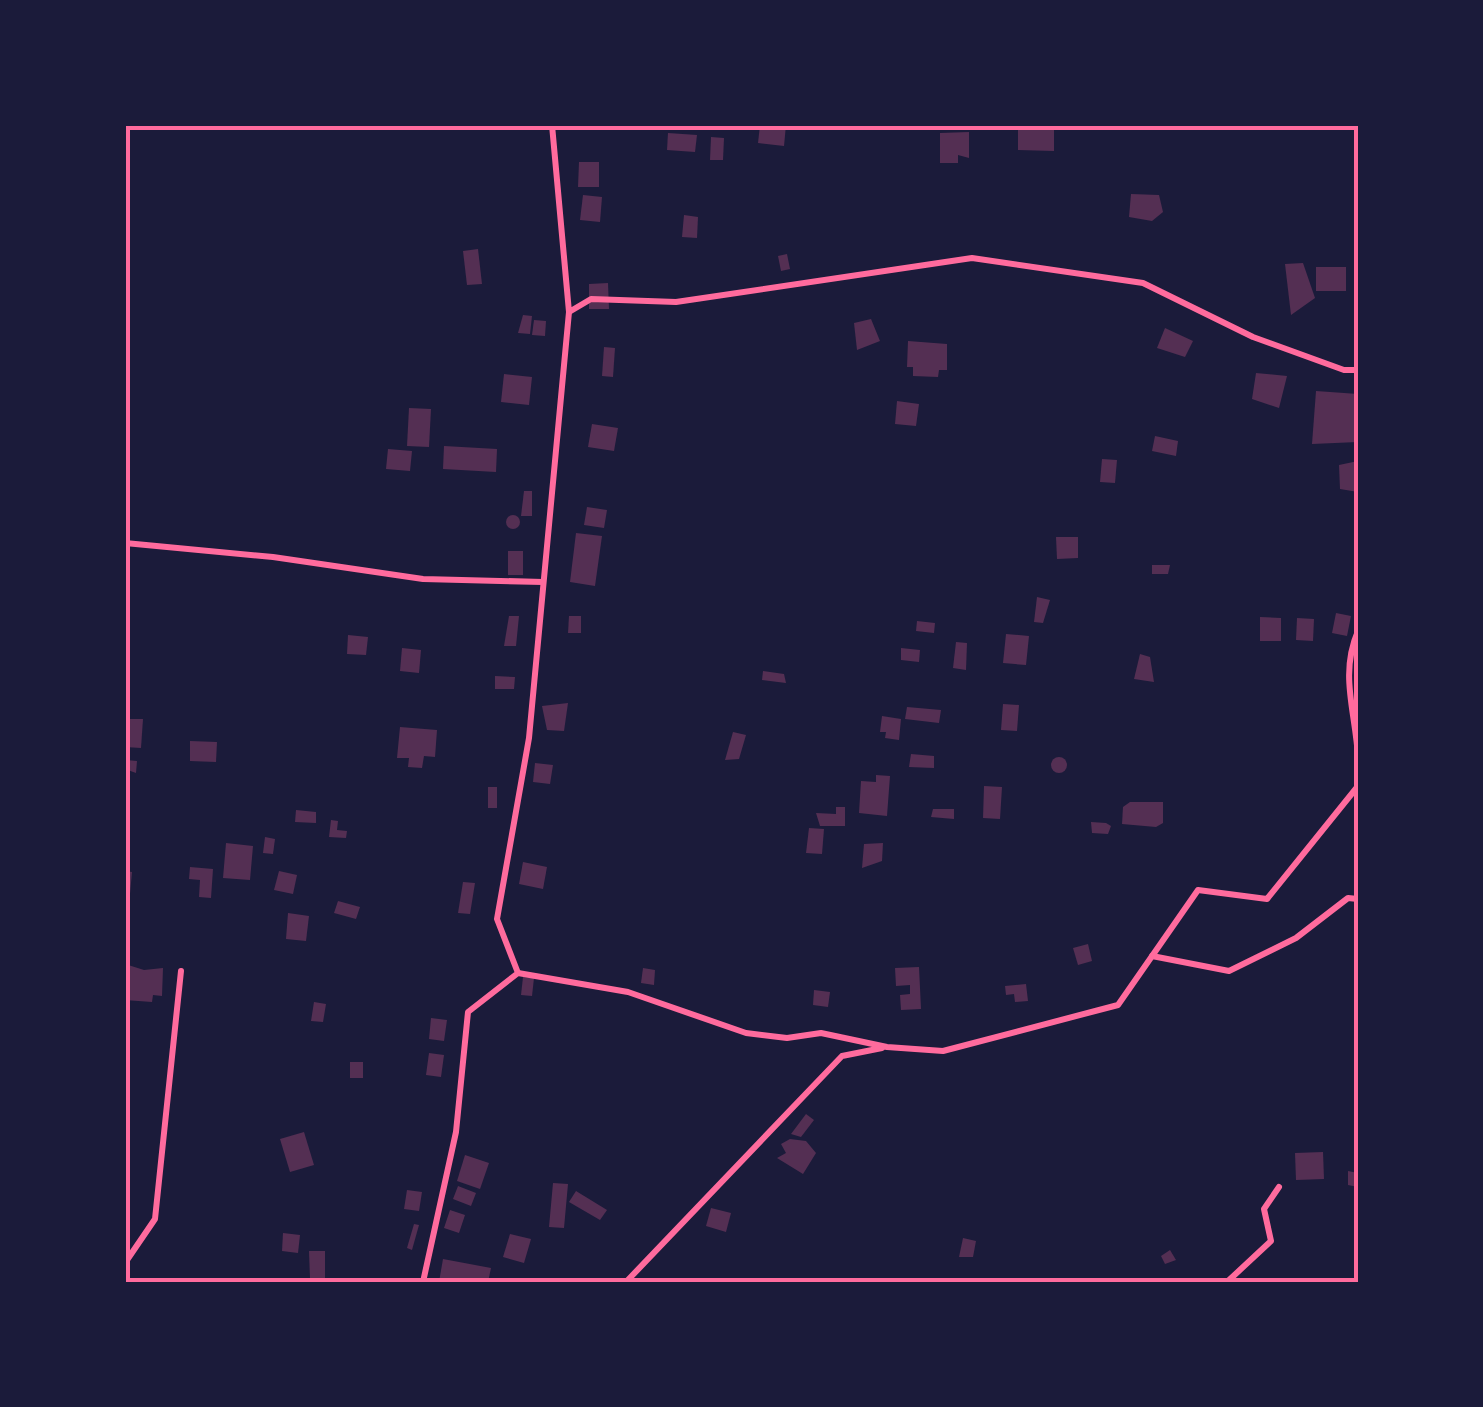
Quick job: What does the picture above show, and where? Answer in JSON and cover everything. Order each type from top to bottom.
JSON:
[{"type":"street","points":[[518,973],[497,919],[530,738],[569,312],[552,125]]},
{"type":"street","points":[[1358,157],[1358,352]]},
{"type":"street","points":[[569,312],[591,299],[676,302],[972,258],[1143,283],[1253,337],[1344,370],[1358,370]]},
{"type":"street","points":[[125,543],[273,557],[422,579],[542,582]]},
{"type":"street","points":[[1358,631],[1348,655],[1346,675],[1358,758]]},
{"type":"street","points":[[423,1282],[456,1132],[468,1012],[518,973],[628,992],[746,1033],[787,1038],[820,1033],[888,1048],[943,1051],[1118,1005],[1198,890],[1267,899],[1358,786]]},
{"type":"street","points":[[1152,956],[1229,972],[1296,938],[1348,898],[1358,899]]},
{"type":"street","points":[[125,1263],[154,1219],[180,971]]},
{"type":"street","points":[[626,1282],[796,1110],[842,1056],[888,1048]]},
{"type":"street","points":[[1228,1282],[1272,1241],[1264,1209],[1279,1187]]},
{"type":"building","points":[[760,125],[786,125],[784,146],[758,143]]},
{"type":"building","points":[[1018,125],[1054,125],[1054,151],[1018,150]]},
{"type":"building","points":[[969,132],[969,158],[958,155],[958,163],[940,163],[940,133]]},
{"type":"building","points":[[668,133],[697,135],[695,152],[667,150]]},
{"type":"building","points":[[711,137],[724,138],[723,160],[710,160]]},
{"type":"building","points":[[579,162],[599,162],[599,187],[578,187]]},
{"type":"building","points":[[1131,194],[1159,195],[1163,212],[1152,221],[1129,217]]},
{"type":"building","points":[[583,195],[602,197],[600,222],[580,220]]},
{"type":"building","points":[[684,215],[698,217],[697,238],[682,237]]},
{"type":"building","points":[[478,249],[482,284],[467,285],[463,251]]},
{"type":"building","points":[[787,254],[790,269],[781,271],[778,256]]},
{"type":"building","points":[[1303,263],[1315,298],[1291,315],[1285,264]]},
{"type":"building","points":[[1316,267],[1346,267],[1346,291],[1316,291]]},
{"type":"building","points":[[608,283],[609,309],[589,309],[589,284]]},
{"type":"building","points":[[523,315],[532,316],[530,334],[518,333]]},
{"type":"building","points":[[871,319],[880,341],[857,350],[854,323]]},
{"type":"building","points":[[534,320],[546,321],[545,336],[532,335]]},
{"type":"building","points":[[1165,328],[1193,341],[1185,357],[1157,348]]},
{"type":"building","points":[[908,341],[947,344],[947,370],[939,370],[938,377],[913,376],[913,367],[907,367]]},
{"type":"building","points":[[604,347],[615,348],[613,377],[602,376]]},
{"type":"building","points":[[1256,373],[1287,376],[1279,408],[1252,399]]},
{"type":"building","points":[[504,374],[532,377],[529,405],[501,402]]},
{"type":"building","points":[[1316,391],[1358,394],[1358,442],[1312,444]]},
{"type":"building","points":[[897,401],[919,404],[916,426],[895,424]]},
{"type":"building","points":[[409,408],[431,409],[429,447],[407,446]]},
{"type":"building","points":[[592,424],[618,428],[614,451],[588,447]]},
{"type":"building","points":[[1155,436],[1178,441],[1176,456],[1152,451]]},
{"type":"building","points":[[444,446],[497,449],[496,472],[443,469]]},
{"type":"building","points":[[388,449],[412,451],[410,471],[386,469]]},
{"type":"building","points":[[1102,459],[1117,460],[1115,483],[1100,482]]},
{"type":"building","points":[[1358,461],[1358,492],[1340,489],[1339,465]]},
{"type":"building","points":[[524,491],[532,491],[532,516],[521,516]]},
{"type":"building","points":[[587,507],[607,510],[604,528],[584,525]]},
{"type":"building","points":[[513,515],[520,522],[513,529],[506,522]]},
{"type":"building","points":[[576,533],[602,536],[595,586],[570,582]]},
{"type":"building","points":[[1056,537],[1078,537],[1078,558],[1057,559]]},
{"type":"building","points":[[508,551],[523,551],[523,575],[508,575]]},
{"type":"building","points":[[1152,565],[1170,565],[1168,574],[1152,574]]},
{"type":"building","points":[[1037,597],[1050,600],[1043,623],[1034,622]]},
{"type":"building","points":[[1336,613],[1351,616],[1347,636],[1332,633]]},
{"type":"building","points":[[509,616],[519,616],[516,646],[504,646]]},
{"type":"building","points":[[569,616],[581,616],[581,633],[568,633]]},
{"type":"building","points":[[1260,617],[1281,618],[1281,641],[1260,641]]},
{"type":"building","points":[[1297,618],[1314,619],[1313,641],[1296,640]]},
{"type":"building","points":[[917,621],[935,623],[934,633],[916,631]]},
{"type":"building","points":[[1006,634],[1029,636],[1026,665],[1003,663]]},
{"type":"building","points":[[348,635],[368,637],[366,655],[347,654]]},
{"type":"building","points":[[956,642],[967,643],[966,670],[953,668]]},
{"type":"building","points":[[402,648],[421,650],[419,673],[400,671]]},
{"type":"building","points":[[901,648],[920,650],[919,662],[901,660]]},
{"type":"building","points":[[1140,654],[1150,657],[1154,682],[1134,679]]},
{"type":"building","points":[[763,671],[784,674],[786,683],[762,680]]},
{"type":"building","points":[[495,676],[515,677],[514,689],[495,689]]},
{"type":"building","points":[[568,703],[564,731],[547,730],[542,706]]},
{"type":"building","points":[[1003,704],[1019,705],[1017,731],[1001,730]]},
{"type":"building","points":[[907,707],[941,710],[939,723],[905,719]]},
{"type":"building","points":[[882,716],[901,719],[899,740],[885,738],[886,732],[880,732]]},
{"type":"building","points":[[125,719],[143,719],[141,748],[125,747]]},
{"type":"building","points":[[400,727],[437,730],[435,757],[424,756],[422,768],[408,767],[409,758],[397,758]]},
{"type":"building","points":[[733,732],[746,735],[739,759],[725,760]]},
{"type":"building","points":[[190,741],[217,742],[216,762],[190,761]]},
{"type":"building","points":[[911,754],[934,756],[934,768],[909,767]]},
{"type":"building","points":[[1059,757],[1067,765],[1059,773],[1051,765]]},
{"type":"building","points":[[126,760],[137,761],[136,773],[125,769]]},
{"type":"building","points":[[535,763],[553,765],[550,784],[533,782]]},
{"type":"building","points":[[876,775],[890,776],[887,816],[859,813],[861,781],[876,782]]},
{"type":"building","points":[[984,786],[1002,787],[1000,819],[983,818]]},
{"type":"building","points":[[488,787],[497,787],[497,808],[488,808]]},
{"type":"building","points":[[1130,802],[1163,802],[1163,823],[1156,827],[1122,824],[1123,807]]},
{"type":"building","points":[[836,807],[845,807],[845,826],[820,826],[816,813],[836,814]]},
{"type":"building","points":[[933,809],[954,809],[954,819],[931,817]]},
{"type":"building","points":[[296,810],[316,812],[316,823],[295,822]]},
{"type":"building","points":[[331,820],[338,821],[337,830],[347,831],[346,838],[329,837]]},
{"type":"building","points":[[1091,822],[1111,826],[1108,834],[1092,833]]},
{"type":"building","points":[[809,828],[824,829],[822,854],[806,853]]},
{"type":"building","points":[[265,837],[275,839],[273,854],[263,853]]},
{"type":"building","points":[[226,843],[253,846],[250,880],[223,878]]},
{"type":"building","points":[[883,843],[882,861],[862,868],[864,844]]},
{"type":"building","points":[[523,862],[547,867],[543,889],[519,884]]},
{"type":"building","points":[[190,867],[213,869],[211,898],[199,897],[200,880],[189,879]]},
{"type":"building","points":[[125,871],[132,872],[130,894],[125,894]]},
{"type":"building","points":[[279,871],[297,875],[293,894],[274,890]]},
{"type":"building","points":[[463,882],[475,883],[470,914],[458,913]]},
{"type":"building","points":[[338,901],[360,907],[356,919],[334,913]]},
{"type":"building","points":[[288,913],[309,916],[306,941],[286,939]]},
{"type":"building","points":[[1088,944],[1092,961],[1078,965],[1073,948]]},
{"type":"building","points":[[125,964],[144,970],[163,968],[162,996],[153,995],[152,1002],[125,1000]]},
{"type":"building","points":[[919,967],[921,1009],[901,1010],[900,995],[910,994],[910,985],[896,986],[895,968]]},
{"type":"building","points":[[643,968],[655,970],[654,985],[641,983]]},
{"type":"building","points":[[523,977],[534,978],[532,996],[521,995]]},
{"type":"building","points":[[1026,984],[1028,1001],[1015,1002],[1014,994],[1006,995],[1005,986]]},
{"type":"building","points":[[814,990],[830,992],[828,1007],[813,1005]]},
{"type":"building","points":[[314,1002],[326,1004],[323,1022],[311,1021]]},
{"type":"building","points":[[431,1018],[447,1020],[444,1041],[429,1039]]},
{"type":"building","points":[[429,1053],[444,1055],[441,1077],[426,1075]]},
{"type":"building","points":[[350,1062],[363,1062],[363,1078],[350,1078]]},
{"type":"building","points":[[806,1114],[814,1120],[801,1137],[791,1134]]},
{"type":"building","points":[[304,1132],[314,1165],[290,1172],[280,1139]]},
{"type":"building","points":[[790,1139],[806,1141],[816,1153],[803,1174],[777,1158],[786,1153],[781,1144]]},
{"type":"building","points":[[1323,1152],[1324,1179],[1296,1180],[1295,1153]]},
{"type":"building","points":[[465,1155],[489,1163],[480,1189],[457,1181]]},
{"type":"building","points":[[1348,1171],[1358,1173],[1358,1187],[1348,1185]]},
{"type":"building","points":[[553,1183],[568,1184],[564,1228],[549,1227]]},
{"type":"building","points":[[458,1186],[476,1193],[471,1206],[453,1199]]},
{"type":"building","points":[[407,1190],[422,1192],[419,1211],[404,1209]]},
{"type":"building","points":[[576,1191],[607,1210],[600,1220],[569,1202]]},
{"type":"building","points":[[711,1208],[731,1213],[726,1232],[706,1226]]},
{"type":"building","points":[[450,1210],[465,1215],[459,1233],[444,1228]]},
{"type":"building","points":[[414,1224],[419,1225],[412,1250],[407,1248]]},
{"type":"building","points":[[283,1233],[300,1235],[298,1253],[282,1251]]},
{"type":"building","points":[[510,1234],[531,1239],[524,1263],[503,1257]]},
{"type":"building","points":[[963,1238],[976,1241],[973,1257],[959,1257]]},
{"type":"building","points":[[1170,1250],[1176,1260],[1165,1264],[1161,1256]]},
{"type":"building","points":[[309,1251],[325,1251],[325,1278],[310,1278]]},
{"type":"building","points":[[443,1259],[491,1268],[488,1282],[439,1282]]}]
